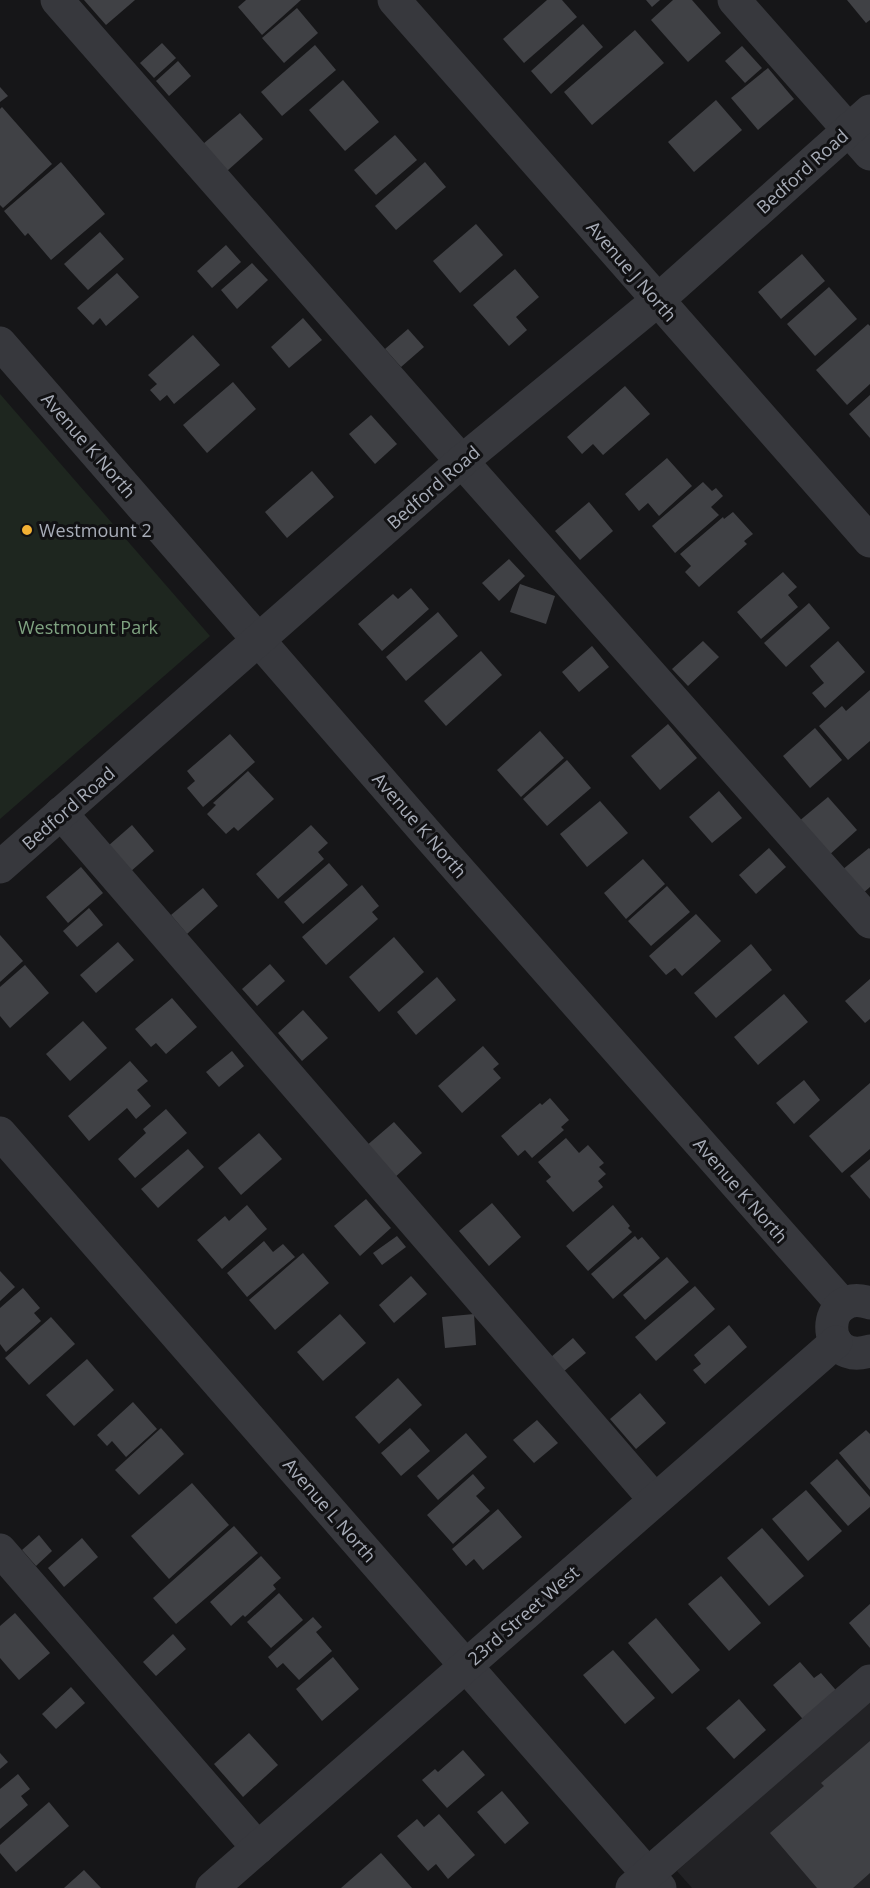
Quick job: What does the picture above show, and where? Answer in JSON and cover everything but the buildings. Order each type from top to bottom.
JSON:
[{"type":"street","points":[[57,0],[870,922]]},
{"type":"street","name":"Avenue J North","points":[[394,0],[870,541]]},
{"type":"street","points":[[734,0],[859,121],[870,154]]},
{"type":"street","name":"Bedford Road","points":[[0,867],[462,461],[658,300],[859,121]]},
{"type":"street","name":"Avenue K North","points":[[0,343],[259,640],[856,1304]]},
{"type":"street","points":[[61,813],[655,1500]]},
{"type":"street","name":"Avenue L North","points":[[0,1133],[466,1665],[647,1883]]},
{"type":"street","points":[[856,1304],[835,1312],[832,1334],[841,1348],[850,1353],[870,1351]]},
{"type":"street","name":"23rd Street West","points":[[212,1888],[836,1342]]},
{"type":"street","points":[[0,1550],[258,1848]]},
{"type":"street","points":[[647,1883],[870,1681]]},
{"type":"shaded area","points":[[870,1698],[870,1888],[692,1888],[677,1871]]},
{"type":"green space","name":"Westmount Park","points":[[0,394],[210,636],[0,819]]},
{"type":"place","name":"Westmount 2","points":[[27,530]]}]
